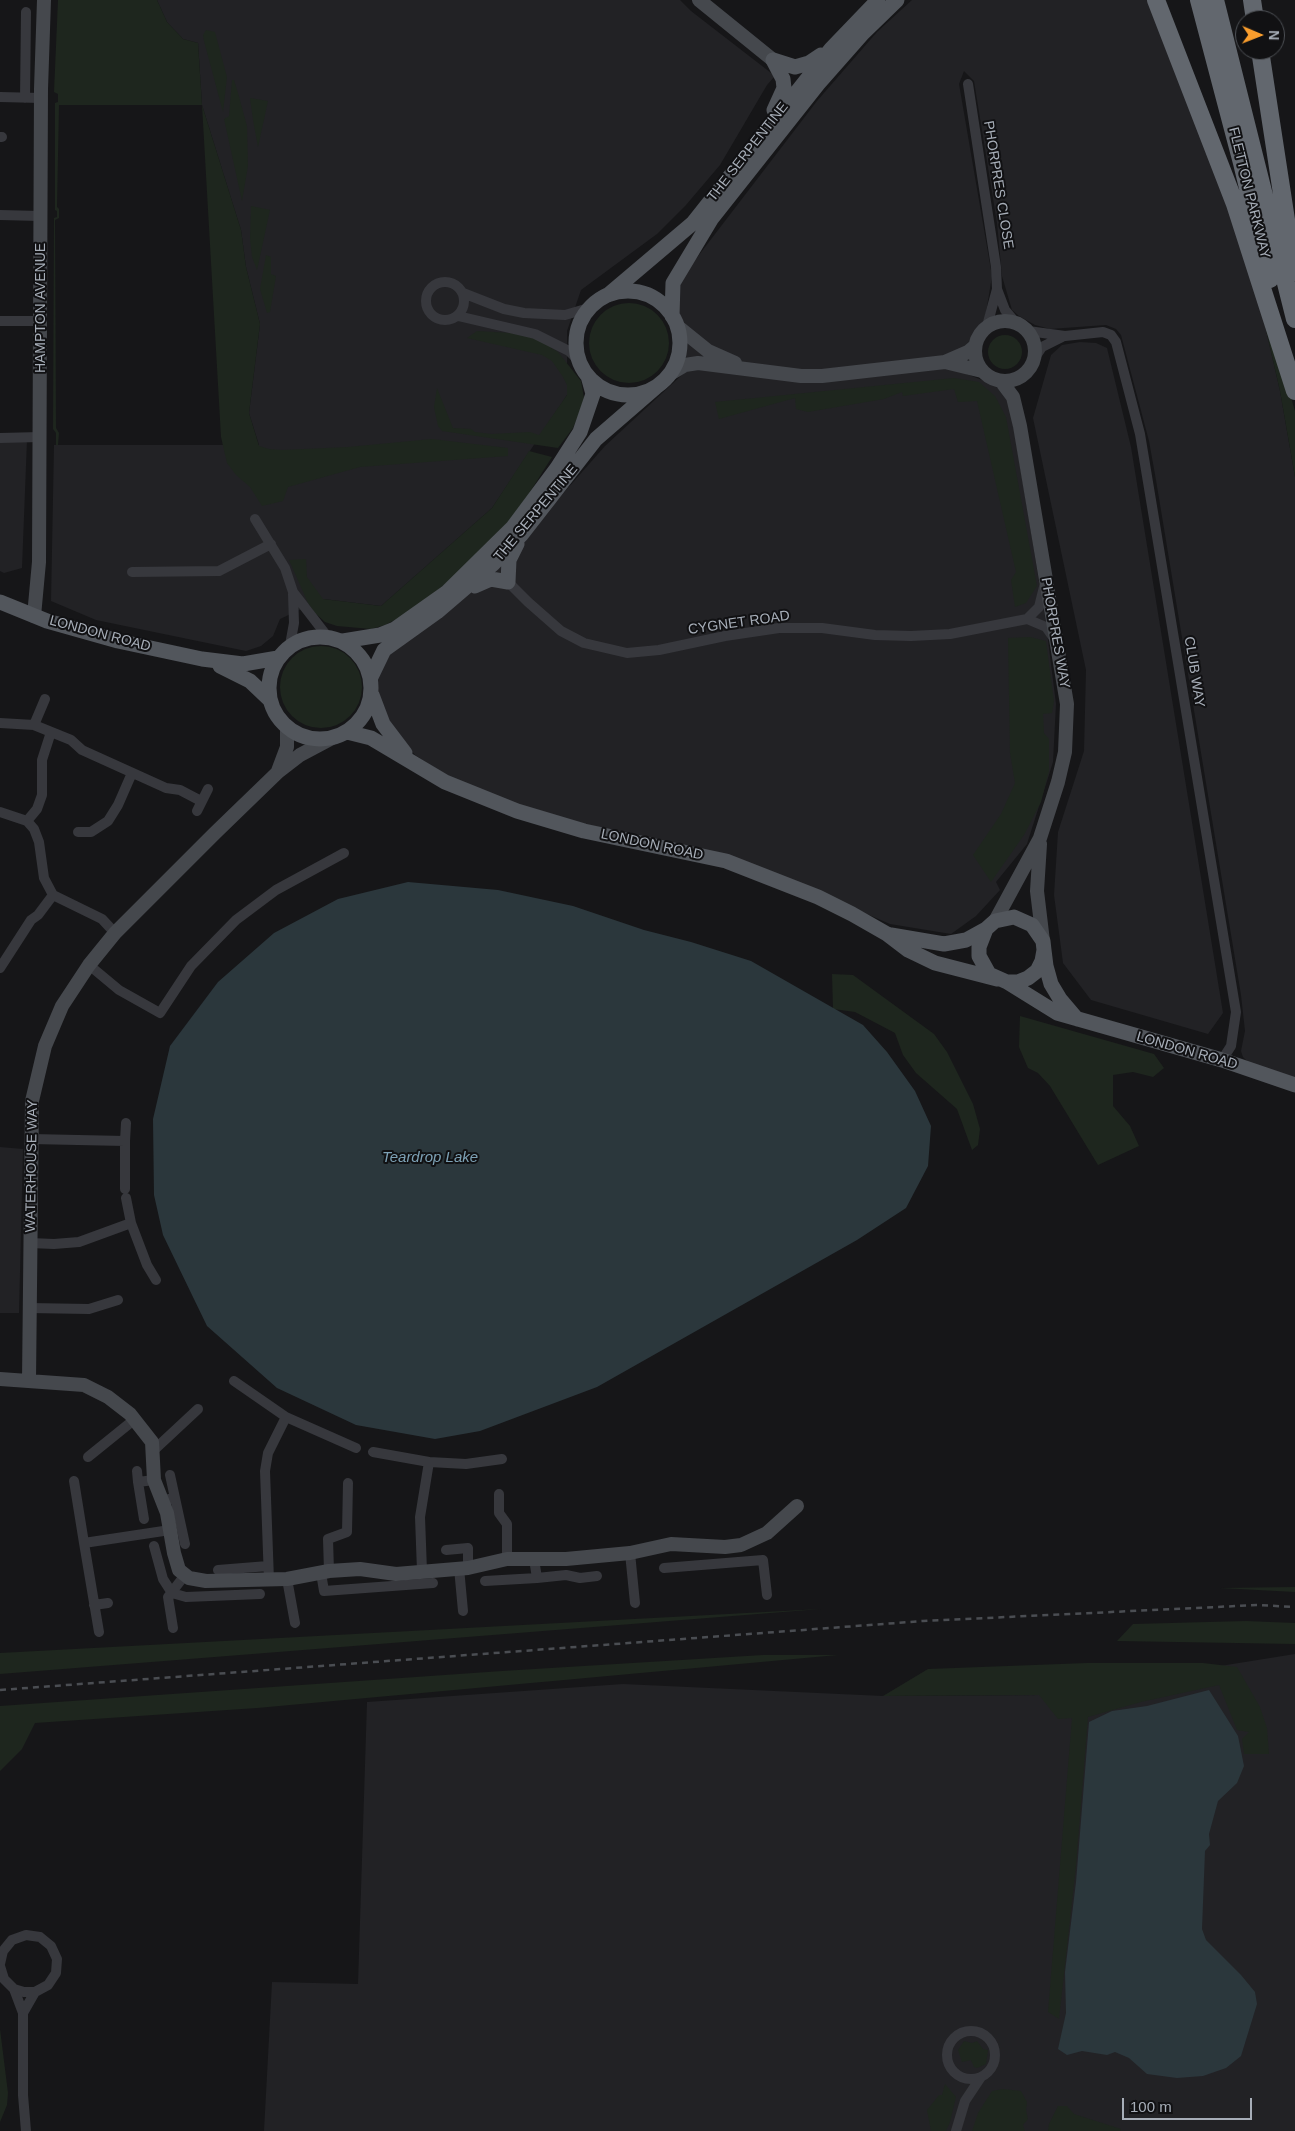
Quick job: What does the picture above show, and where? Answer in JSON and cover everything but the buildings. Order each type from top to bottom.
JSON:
[{"type":"highway","points":[[1156,0],[1235,204],[1295,391]]},
{"type":"highway","name":"FLETTON PARKWAY","points":[[1199,0],[1242,163],[1295,386]]},
{"type":"highway","name":"FLETTON PARKWAY","points":[[1215,0],[1295,320]]},
{"type":"highway","points":[[1262,60],[1295,278]]},
{"type":"main road","name":"THE SERPENTINE","points":[[608,295],[693,223],[831,49],[878,0]]},
{"type":"main road","name":"THE SERPENTINE","points":[[675,321],[673,283],[712,218],[818,84],[862,34],[897,0]]},
{"type":"main road","points":[[773,60],[796,67],[809,63],[831,49]]},
{"type":"main road","points":[[767,128],[784,88],[783,79],[773,60]]},
{"type":"main road","points":[[630,291],[651,296],[663,304],[675,321],[680,346],[679,356],[670,374],[656,387],[642,393],[628,395],[613,393],[600,386],[588,376],[580,362],[577,334],[582,320],[590,308],[608,295],[630,291]]},
{"type":"main road","name":"THE SERPENTINE","points":[[343,641],[380,635],[395,629],[446,593],[512,527],[557,468],[580,432],[593,394],[588,376]]},
{"type":"main road","name":"THE SERPENTINE","points":[[371,677],[384,650],[467,588],[522,534],[596,439],[656,387]]},
{"type":"main road","points":[[467,588],[491,579],[508,582],[509,560],[522,534]]},
{"type":"main road","name":"LONDON ROAD","points":[[0,602],[34,616],[118,641],[202,658],[243,664],[278,658]]},
{"type":"main road","points":[[326,636],[343,641],[356,650],[366,662],[371,677],[372,696],[367,710],[359,722],[347,732],[332,738],[316,739],[301,736],[287,727],[277,715],[270,700],[270,679],[278,658],[290,645],[308,638],[326,636]]},
{"type":"main road","name":"LONDON ROAD","points":[[202,658],[250,681],[270,700]]},
{"type":"main road","name":"LONDON ROAD","points":[[372,696],[392,738],[415,763]]},
{"type":"main road","name":"LONDON ROAD","points":[[347,732],[371,738],[445,782],[517,812],[584,831],[726,861],[818,898],[887,934],[908,950],[935,963],[1002,981],[1057,1013],[1222,1060],[1295,1085]]},
{"type":"main road","points":[[1043,945],[1042,961],[1037,970],[1023,980],[1002,981],[989,974],[979,956],[981,937],[991,925],[1004,918],[1024,920],[1038,932],[1043,945],[1051,984],[1060,1000],[1078,1019]]},
{"type":"main road","name":"LONDON ROAD","points":[[887,934],[944,944],[966,940],[991,925]]},
{"type":"street","name":"HAMPTON AVENUE","points":[[34,616],[40,562],[42,321],[40,216],[44,0]]},
{"type":"street","points":[[699,0],[773,60]]},
{"type":"street","points":[[25,98],[26,12]]},
{"type":"street","name":"PHORPRES CLOSE","points":[[968,84],[988,209],[997,289],[1005,310],[1016,323]]},
{"type":"street","points":[[0,97],[41,98]]},
{"type":"street","points":[[0,215],[40,216]]},
{"type":"street","points":[[580,362],[569,352],[535,334],[458,316],[448,320],[433,317],[427,308],[426,296],[432,287],[445,282],[455,284],[463,293],[504,309],[524,313],[565,315],[590,308]]},
{"type":"street","name":"PHORPRES CLOSE","points":[[987,326],[997,289]]},
{"type":"street","points":[[458,316],[464,305],[463,293]]},
{"type":"street","points":[[0,321],[42,321]]},
{"type":"street","points":[[675,321],[708,351],[730,361],[767,372]]},
{"type":"street","points":[[945,362],[982,371],[1001,381],[1009,381],[1025,374],[1034,359],[1035,349],[1028,332],[1016,323],[1001,321],[987,326],[981,332],[975,346],[975,355],[982,371]]},
{"type":"street","name":"CLUB WAY","points":[[1028,332],[1065,336],[1103,332],[1111,335],[1116,342],[1140,434],[1236,1012],[1231,1046],[1222,1060]]},
{"type":"street","name":"CLUB WAY","points":[[1034,359],[1042,347],[1065,336]]},
{"type":"street","points":[[670,374],[685,365],[698,363],[801,376],[822,376],[945,362],[968,352],[975,346]]},
{"type":"street","name":"PHORPRES WAY","points":[[1020,426],[1020,390],[1025,374]]},
{"type":"street","name":"PHORPRES WAY","points":[[991,925],[1040,838],[1058,782],[1065,752],[1067,704],[1020,426],[1013,397],[1001,381]]},
{"type":"street","points":[[0,438],[40,437]]},
{"type":"street","points":[[255,519],[285,568],[293,592],[294,623],[290,645]]},
{"type":"street","points":[[132,572],[219,572],[271,544]]},
{"type":"street","points":[[1042,548],[1048,566],[1057,621],[1057,646]]},
{"type":"street","points":[[1045,580],[1043,597],[1039,607],[1027,618],[1046,627],[1057,646]]},
{"type":"street","name":"CYGNET ROAD","points":[[508,582],[561,631],[584,643],[627,653],[659,650],[725,636],[779,628],[822,628],[910,636],[950,634],[1027,618]]},
{"type":"street","points":[[293,592],[326,636]]},
{"type":"street","points":[[34,725],[45,699]]},
{"type":"street","points":[[0,722],[34,725],[71,740],[82,750],[132,773],[166,788],[180,790],[200,801]]},
{"type":"street","name":"WATERHOUSE WAY","points":[[278,772],[287,747],[287,727]]},
{"type":"street","points":[[27,822],[37,809],[42,795],[42,760],[51,732]]},
{"type":"street","name":"WATERHOUSE WAY","points":[[29,1380],[32,1101],[45,1046],[62,1006],[89,965],[115,932],[278,772],[300,755],[332,738]]},
{"type":"street","points":[[78,832],[91,832],[108,821],[121,807],[132,773]]},
{"type":"street","points":[[197,811],[200,801],[208,789]]},
{"type":"street","points":[[0,812],[27,822],[39,842],[44,878],[53,895],[102,919],[115,932]]},
{"type":"street","name":"PHORPRES WAY","points":[[1040,838],[1037,891],[1043,945]]},
{"type":"street","points":[[89,965],[119,990],[160,1013],[191,966],[236,920],[276,890],[339,853]]},
{"type":"street","points":[[0,968],[14,940],[31,920],[38,916],[53,895]]},
{"type":"street","points":[[126,1123],[125,1193],[131,1223],[147,1265],[156,1280]]},
{"type":"street","points":[[31,1139],[125,1141]]},
{"type":"street","points":[[30,1243],[80,1242],[131,1223]]},
{"type":"street","points":[[29,1308],[89,1309],[118,1300]]},
{"type":"street","points":[[0,1379],[84,1384],[108,1397],[135,1419],[152,1442],[154,1450],[154,1480],[168,1499],[185,1544]]},
{"type":"street","points":[[234,1381],[286,1417],[356,1448]]},
{"type":"street","points":[[154,1450],[198,1409]]},
{"type":"street","points":[[269,1580],[265,1470],[268,1453],[286,1417]]},
{"type":"street","points":[[88,1457],[135,1419]]},
{"type":"street","points":[[373,1452],[429,1462],[466,1464],[502,1459]]},
{"type":"street","points":[[422,1571],[420,1517],[429,1462]]},
{"type":"street","points":[[170,1475],[168,1499],[170,1530],[180,1570],[189,1578],[206,1581],[288,1579],[325,1572],[373,1571],[396,1574],[463,1568],[507,1559],[566,1559],[630,1553],[671,1544],[726,1547],[741,1545],[767,1533],[797,1506]]},
{"type":"street","points":[[144,1519],[137,1477],[154,1480]]},
{"type":"street","points":[[74,1481],[99,1632]]},
{"type":"street","points":[[348,1484],[346,1532],[328,1539],[324,1591],[433,1583]]},
{"type":"street","points":[[499,1494],[499,1513],[507,1524],[507,1559]]},
{"type":"street","points":[[84,1543],[170,1530]]},
{"type":"street","points":[[154,1546],[163,1580],[172,1593],[186,1597],[260,1594]]},
{"type":"street","points":[[725,1564],[726,1547]]},
{"type":"street","points":[[446,1550],[468,1548],[463,1568],[463,1611]]},
{"type":"street","points":[[630,1553],[634,1603]]},
{"type":"street","points":[[534,1559],[537,1578]]},
{"type":"street","points":[[664,1568],[763,1560],[767,1595]]},
{"type":"street","points":[[218,1570],[268,1566]]},
{"type":"street","points":[[372,1588],[373,1571]]},
{"type":"street","points":[[173,1628],[168,1597],[186,1575]]},
{"type":"street","points":[[485,1581],[566,1575],[580,1578],[597,1576]]},
{"type":"street","points":[[288,1579],[295,1623]]},
{"type":"street","points":[[94,1605],[108,1604]]},
{"type":"street","points":[[14,1989],[24,1992],[35,1992],[48,1985],[56,1973],[57,1959],[51,1946],[40,1937],[26,1935],[12,1940],[3,1951],[0,1965],[4,1979],[14,1989],[23,2013],[23,2095],[26,2131]]},
{"type":"street","points":[[23,2013],[35,1992]]},
{"type":"street","points":[[956,2131],[965,2101],[981,2077],[992,2066],[994,2048],[991,2042],[982,2034],[970,2031],[957,2035],[947,2050],[949,2065],[956,2075],[962,2078],[981,2077]]},
{"type":"street","points":[[962,2078],[965,2101]]},
{"type":"shaded area","points":[[58,0],[157,0],[167,22],[183,39],[198,43],[202,105],[59,105],[57,207],[59,209],[59,218],[55,220],[56,428],[59,433],[58,445],[56,445],[56,433],[53,429],[54,218],[57,217],[57,211],[55,210],[55,103],[58,102],[58,94],[54,92]]},
{"type":"shaded area","points":[[157,0],[680,0],[691,11],[775,76],[767,85],[720,165],[686,205],[657,234],[581,290],[567,331],[567,395],[492,508],[381,606],[323,599],[280,619],[273,636],[261,646],[246,651],[96,620],[51,601],[54,445],[259,445],[249,413],[260,324],[246,267],[241,230],[202,105],[198,43],[183,39],[167,22]]},
{"type":"shaded area","points":[[912,0],[1150,0],[1250,260],[1280,391],[1295,477],[1295,1078],[1248,1062],[1243,1057],[1241,1051],[1245,1031],[1241,995],[1156,480],[1149,441],[1121,335],[1116,329],[1106,325],[1050,329],[1035,325],[1012,310],[1002,276],[997,223],[974,81],[964,71],[959,84],[992,276],[985,319],[971,344],[965,346],[964,373],[995,385],[1007,396],[1011,410],[1046,624],[1056,704],[1053,762],[1027,844],[996,882],[1000,890],[976,916],[951,934],[890,924],[749,863],[547,815],[455,781],[415,755],[386,720],[378,692],[378,676],[383,662],[394,649],[530,531],[605,446],[685,372],[686,345],[678,311],[679,281],[817,101],[877,32]]},
{"type":"shaded area","points":[[206,30],[215,32],[227,77],[223,112],[204,41],[203,35]]},
{"type":"shaded area","points":[[232,80],[234,80],[247,126],[248,166],[242,201],[224,119],[229,116]]},
{"type":"shaded area","points":[[250,98],[268,101],[258,147],[253,120]]},
{"type":"shaded area","points":[[202,105],[241,230],[246,267],[260,324],[249,413],[259,446],[282,450],[348,447],[432,439],[508,448],[508,456],[360,467],[288,487],[283,501],[262,506],[250,487],[236,475],[227,463],[221,437]]},
{"type":"shaded area","points":[[251,206],[270,210],[257,270],[252,257],[250,238]]},
{"type":"shaded area","points":[[266,255],[271,257],[271,274],[276,276],[270,312],[267,313],[260,289]]},
{"type":"shaded area","points":[[1250,260],[1295,411],[1295,477],[1280,391]]},
{"type":"shaded area","points":[[621,303],[637,303],[658,314],[669,335],[669,351],[658,372],[637,383],[621,383],[607,377],[595,365],[589,351],[589,335],[595,321],[607,309]]},
{"type":"shaded area","points":[[477,331],[512,333],[538,339],[558,352],[581,381],[584,398],[580,411],[573,428],[558,448],[442,431],[438,426],[434,407],[437,388],[453,428],[471,429],[475,432],[491,434],[530,432],[539,435],[567,395],[567,385],[552,361],[542,355],[467,338]]},
{"type":"shaded area","points":[[1005,335],[1012,336],[1017,340],[1021,345],[1021,359],[1017,364],[1012,368],[1005,369],[998,368],[993,364],[989,359],[988,352],[989,345],[993,340],[998,336]]},
{"type":"shaded area","points":[[1080,342],[1096,343],[1107,348],[1131,447],[1223,1013],[1208,1034],[1091,1000],[1063,963],[1054,895],[1058,832],[1084,751],[1086,670],[1033,418],[1051,355],[1062,345]]},
{"type":"shaded area","points":[[954,378],[979,382],[995,396],[1006,417],[1037,586],[1026,603],[1015,607],[1011,580],[1016,572],[977,401],[958,402],[954,389],[903,396],[902,392],[884,399],[808,412],[796,409],[795,398],[719,419],[715,402]]},
{"type":"shaded area","points":[[27,440],[22,568],[4,573],[0,571],[0,441]]},
{"type":"shaded area","points":[[529,451],[552,457],[528,495],[508,522],[462,570],[414,610],[385,625],[371,629],[337,626],[325,622],[315,613],[308,603],[289,560],[306,559],[307,577],[323,599],[381,606],[492,508]]},
{"type":"shaded area","points":[[1030,637],[1046,641],[1054,701],[1052,713],[1043,714],[1044,733],[1049,739],[1049,771],[1041,802],[1024,835],[991,882],[973,855],[1001,814],[1015,783],[1010,753],[1008,638]]},
{"type":"shaded area","points":[[321,646],[337,649],[350,658],[359,671],[362,687],[359,703],[350,716],[337,725],[321,728],[305,725],[292,716],[283,703],[280,687],[283,671],[292,658],[305,649]]},
{"type":"shaded area","points":[[832,974],[853,975],[934,1034],[947,1052],[973,1104],[980,1129],[978,1145],[972,1150],[957,1109],[916,1073],[903,1055],[895,1033],[855,1012],[833,1009]]},
{"type":"shaded area","points":[[1020,1016],[1154,1054],[1164,1068],[1153,1077],[1133,1072],[1113,1075],[1113,1106],[1130,1126],[1139,1146],[1098,1165],[1050,1086],[1038,1073],[1028,1068],[1019,1047]]},
{"type":"shaded area","points":[[0,1147],[23,1149],[19,1313],[0,1313]]},
{"type":"shaded area","points":[[1295,1587],[1295,1592],[1220,1588]]},
{"type":"shaded area","points":[[821,1609],[0,1674],[0,1653]]},
{"type":"shaded area","points":[[1246,1621],[1295,1623],[1295,1644],[1117,1641],[1133,1624]]},
{"type":"shaded area","points":[[1295,1654],[1295,2131],[264,2131],[272,1982],[358,1984],[367,1702],[623,1684],[883,1696],[1039,1695]]},
{"type":"shaded area","points":[[763,1655],[838,1655],[257,1708],[35,1723],[22,1749],[0,1771],[0,1706]]},
{"type":"shaded area","points":[[1087,1663],[1203,1663],[1237,1667],[1260,1707],[1267,1728],[1269,1754],[1244,1754],[1242,1739],[1249,1732],[1237,1730],[1219,1685],[1141,1702],[1088,1717],[1076,1866],[1059,2019],[1048,2012],[1072,1718],[1058,1719],[1039,1695],[883,1696],[928,1669]]},
{"type":"shaded area","points":[[0,2029],[8,2093],[7,2105],[0,2122]]},
{"type":"shaded area","points":[[964,2041],[972,2043],[977,2041],[983,2049],[988,2050],[986,2064],[977,2068],[974,2067],[971,2060],[962,2062],[958,2050]]},
{"type":"shaded area","points":[[945,2084],[956,2097],[950,2122],[946,2131],[931,2131],[927,2110],[939,2095],[942,2095]]},
{"type":"shaded area","points":[[1003,2089],[1021,2091],[1027,2102],[1028,2119],[1023,2125],[1025,2131],[972,2131],[978,2113],[992,2091]]},
{"type":"shaded area","points":[[1058,2106],[1067,2106],[1074,2114],[1121,2129],[1120,2131],[1048,2131],[1049,2124]]},
{"type":"water","name":"Teardrop Lake","points":[[408,882],[498,890],[573,906],[644,930],[691,942],[751,961],[863,1025],[887,1052],[915,1091],[931,1126],[928,1166],[906,1208],[857,1240],[597,1387],[480,1431],[435,1439],[356,1425],[277,1388],[207,1326],[163,1235],[154,1195],[153,1119],[170,1046],[218,982],[274,933],[338,899]]},
{"type":"water","points":[[1209,1690],[1238,1736],[1244,1766],[1237,1783],[1218,1801],[1209,1834],[1210,1845],[1205,1851],[1202,1929],[1206,1940],[1255,1992],[1257,2004],[1241,2056],[1226,2068],[1203,2076],[1177,2078],[1147,2074],[1129,2058],[1115,2052],[1107,2055],[1082,2051],[1067,2055],[1058,2049],[1066,2013],[1065,1972],[1076,1882],[1089,1722],[1112,1711],[1147,1706]]},
{"type":"railway","points":[[0,1690],[923,1621],[1258,1605],[1295,1607]]}]
